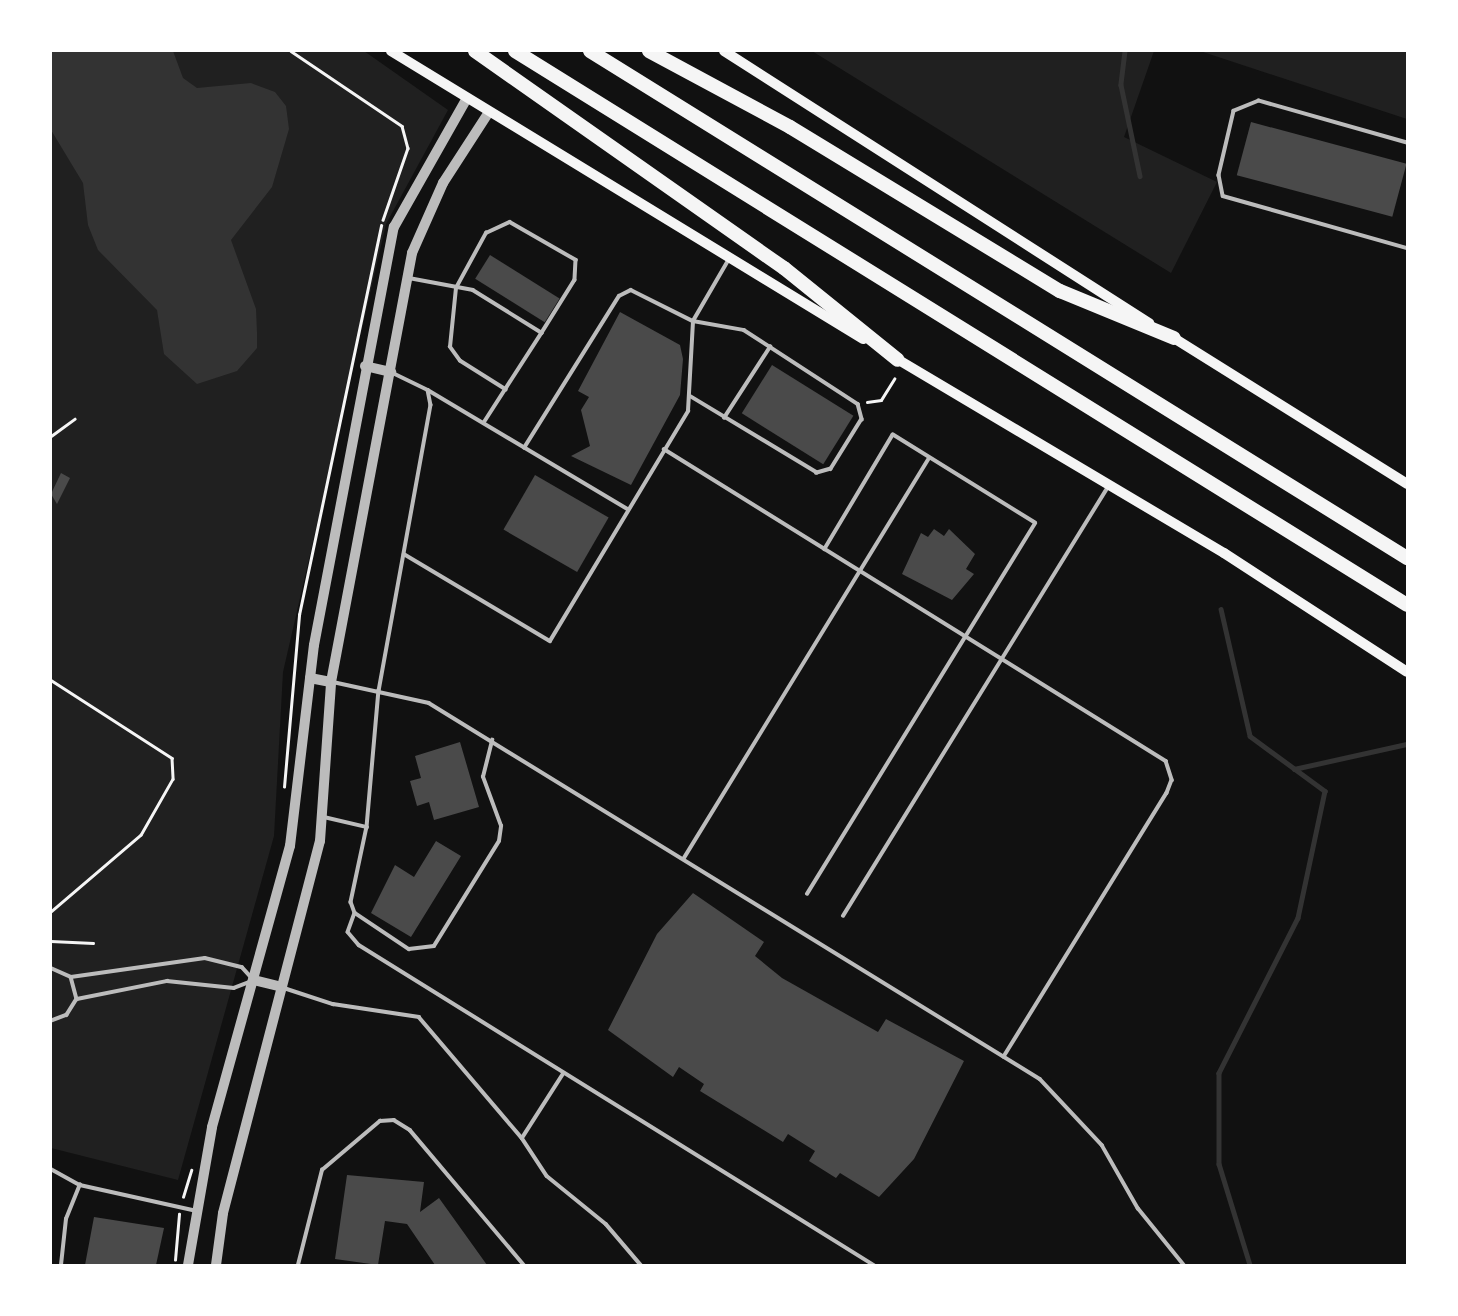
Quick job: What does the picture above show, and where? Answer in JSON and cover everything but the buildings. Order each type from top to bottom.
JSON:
[{"type":"highway","points":[[475,51],[784,268],[898,360]]},
{"type":"highway","points":[[514,51],[1407,605]]},
{"type":"highway","points":[[590,51],[1407,558]]},
{"type":"highway","points":[[649,51],[790,127],[1060,291],[1174,338]]},
{"type":"main road","points":[[391,51],[1407,672]]},
{"type":"main road","points":[[724,51],[1407,484]]},
{"type":"street","points":[[188,1265],[193,1210],[290,846],[310,678],[365,366],[394,228],[467,98]]},
{"type":"street","points":[[216,1265],[223,1213],[323,817],[331,681],[407,277],[443,183],[489,112]]},
{"type":"street","points":[[365,366],[391,373]]},
{"type":"street","points":[[310,678],[331,681]]},
{"type":"street","points":[[254,980],[282,987]]},
{"type":"lane","points":[[1407,142],[1259,101],[1234,111],[1219,175],[1223,196],[1407,248]]},
{"type":"lane","points":[[484,423],[506,390],[575,280],[576,260],[510,222],[486,233],[456,288],[452,354],[506,390]]},
{"type":"lane","points":[[404,554],[550,641],[664,449],[691,397],[693,321],[730,258]]},
{"type":"lane","points":[[407,277],[473,290],[542,333]]},
{"type":"lane","points":[[524,448],[619,296],[644,292],[693,321],[721,322],[770,347],[858,404],[862,419],[831,469],[817,473],[691,397]]},
{"type":"lane","points":[[724,418],[770,347]]},
{"type":"lane","points":[[391,373],[428,390],[628,510]]},
{"type":"lane","points":[[428,390],[404,554],[379,690],[367,827],[351,902],[355,913],[409,949],[434,946],[499,841],[501,826],[482,777],[492,740]]},
{"type":"lane","points":[[807,894],[1035,523],[893,435],[825,549]]},
{"type":"lane","points":[[664,449],[1166,761],[1172,780],[1004,1057]]},
{"type":"lane","points":[[684,858],[929,458]]},
{"type":"lane","points":[[843,916],[1108,487]]},
{"type":"lane","points":[[331,681],[429,703],[1040,1079],[1102,1145],[1138,1208],[1184,1265]]},
{"type":"lane","points":[[323,817],[367,827]]},
{"type":"lane","points":[[355,913],[348,932],[359,945],[874,1265]]},
{"type":"lane","points":[[51,968],[71,977],[205,958],[242,967],[254,980],[234,988],[167,981],[77,999],[67,1015],[51,1021]]},
{"type":"lane","points":[[71,977],[77,999]]},
{"type":"lane","points":[[282,987],[333,1004],[419,1017],[522,1138],[547,1176],[606,1224],[641,1265]]},
{"type":"lane","points":[[522,1138],[564,1073]]},
{"type":"lane","points":[[298,1265],[322,1170],[380,1121],[394,1120],[410,1130],[524,1265]]},
{"type":"lane","points":[[51,1169],[80,1185],[193,1210]]},
{"type":"lane","points":[[61,1265],[66,1219],[80,1185]]},
{"type":"path","points":[[284,796],[299,615],[363,293],[408,148],[402,126],[390,113],[291,51]]},
{"type":"path","points":[[858,404],[881,400],[894,379]]},
{"type":"path","points":[[51,436],[74,419]]},
{"type":"path","points":[[51,680],[172,758],[173,779],[141,835],[51,912]]},
{"type":"path","points":[[51,941],[93,943]]},
{"type":"path","points":[[175,1265],[180,1207],[194,1159]]},
{"type":"shaded area","points":[[51,51],[364,51],[448,110],[386,224],[283,672],[274,836],[178,1180],[51,1148]]},
{"type":"shaded area","points":[[51,51],[173,51],[183,78],[197,88],[251,83],[275,92],[286,106],[289,129],[272,187],[231,240],[256,309],[257,348],[237,371],[197,384],[164,354],[157,310],[98,250],[88,225],[83,183],[51,130]]},
{"type":"shaded area","points":[[812,51],[1154,51],[1124,137],[1217,182],[1171,273]]},
{"type":"shaded area","points":[[1200,51],[1407,51],[1407,119]]},
{"type":"waterway","points":[[1125,51],[1121,85],[1140,176]]},
{"type":"waterway","points":[[1221,609],[1250,736],[1325,791],[1298,918],[1219,1073],[1219,1164],[1250,1265]]},
{"type":"waterway","points":[[1294,769],[1407,744]]}]
